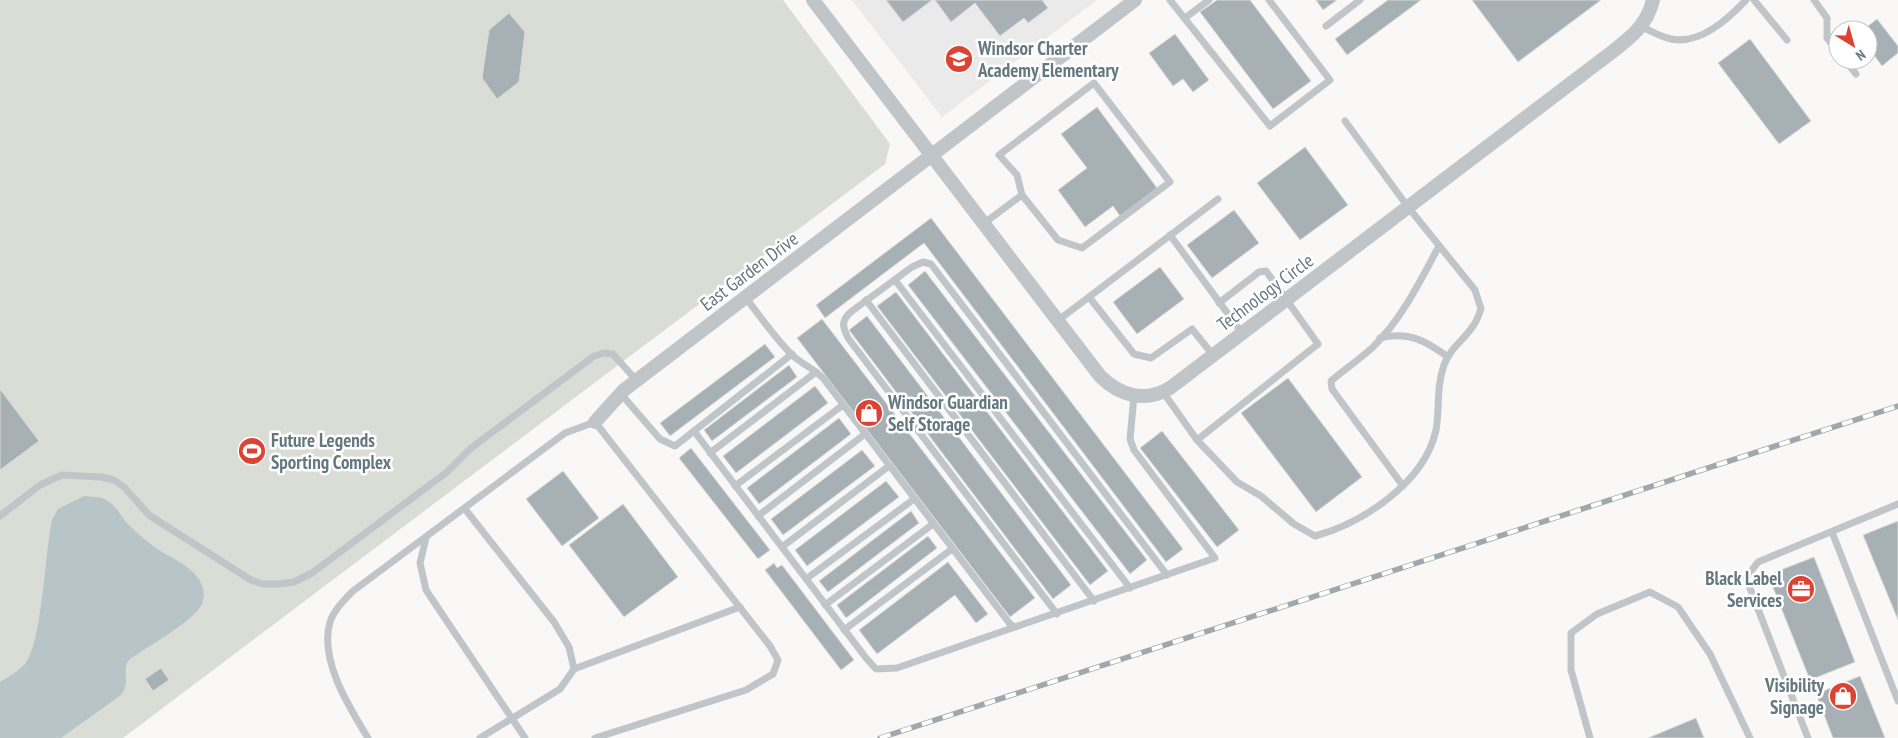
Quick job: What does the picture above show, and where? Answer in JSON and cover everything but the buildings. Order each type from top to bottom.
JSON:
[{"type":"street","points":[[813,0],[1057,321],[1109,385],[1134,396]]},
{"type":"street","name":"East Garden Drive","points":[[595,422],[636,380],[1135,0]]},
{"type":"street","name":"Technology Circle","points":[[1134,396],[1162,392],[1408,207],[1642,27],[1650,12],[1653,0]]},
{"type":"lane","points":[[1170,0],[1270,126],[1330,80],[1269,0]]},
{"type":"lane","points":[[1185,18],[1209,0]]},
{"type":"lane","points":[[1326,26],[1360,0]]},
{"type":"lane","points":[[1642,27],[1672,39],[1688,40],[1699,37],[1746,0]]},
{"type":"lane","points":[[1754,0],[1787,40]]},
{"type":"lane","points":[[1814,0],[1827,18],[1828,39]]},
{"type":"lane","points":[[1853,70],[1856,74]]},
{"type":"lane","points":[[1094,83],[1170,182],[1082,248],[1058,240],[1022,195],[1018,176],[999,156],[1094,83]]},
{"type":"lane","points":[[1162,392],[1197,440],[1237,482],[1261,496],[1294,524],[1315,536],[1339,529],[1374,508],[1404,486],[1424,458],[1436,430],[1438,390],[1448,357],[1454,346],[1474,326],[1481,309],[1474,290],[1408,207],[1345,121]]},
{"type":"lane","points":[[984,224],[1022,195]]},
{"type":"lane","points":[[1057,321],[1218,199]]},
{"type":"lane","points":[[1170,235],[1242,333]]},
{"type":"lane","points":[[1404,486],[1332,389],[1331,381],[1380,338],[1419,283],[1439,246]]},
{"type":"lane","points":[[1057,614],[848,338],[843,327],[844,318],[866,300],[923,262],[931,264],[1167,575]]},
{"type":"lane","points":[[1197,440],[1318,344],[1270,276],[1263,271],[1219,303]]},
{"type":"lane","points":[[895,280],[1130,588]]},
{"type":"lane","points":[[1089,296],[1134,354],[1140,358],[1151,358],[1192,329],[1213,355]]},
{"type":"lane","points":[[745,297],[792,354],[809,370],[816,372],[1010,624],[1015,627]]},
{"type":"lane","points":[[866,300],[1094,600]]},
{"type":"lane","points":[[1380,338],[1392,335],[1423,339],[1448,357]]},
{"type":"lane","points":[[0,516],[40,485],[62,475],[101,476],[114,480],[124,487],[149,514],[238,574],[262,584],[294,582],[312,573],[439,478],[471,448],[594,356],[604,353],[613,354],[636,380]]},
{"type":"lane","points":[[621,394],[660,439],[676,446],[792,354]]},
{"type":"lane","points":[[710,453],[816,372]]},
{"type":"lane","points":[[694,431],[844,630],[876,669],[897,668],[1214,558],[1134,450],[1130,439],[1134,396]]},
{"type":"lane","points":[[736,486],[843,405]]},
{"type":"lane","points":[[368,738],[347,704],[333,670],[328,645],[330,622],[339,606],[353,591],[565,433],[595,422],[740,607],[778,660],[773,674],[746,690],[595,738]]},
{"type":"lane","points":[[758,516],[865,434]]},
{"type":"lane","points":[[782,547],[889,466]]},
{"type":"lane","points":[[806,579],[914,499]]},
{"type":"lane","points":[[1808,738],[1746,578],[1758,562],[1898,504]]},
{"type":"lane","points":[[465,509],[554,622],[569,647],[574,669]]},
{"type":"lane","points":[[825,605],[933,524]]},
{"type":"lane","points":[[1832,532],[1898,701]]},
{"type":"lane","points":[[426,538],[420,563],[426,590],[525,738]]},
{"type":"lane","points":[[844,630],[952,549]]},
{"type":"lane","points":[[1590,738],[1571,670],[1571,633],[1597,614],[1650,592],[1678,607],[1710,654],[1750,738]]},
{"type":"lane","points":[[480,738],[560,689],[574,669],[740,607]]},
{"type":"shaded area","name":"Future Legends Sporting Complex","points":[[0,0],[783,0],[890,144],[885,164],[123,738],[0,738]]},
{"type":"shaded area","name":"Windsor Charter Academy Elementary","points":[[852,0],[1097,0],[942,117]]},
{"type":"shaded area","points":[[84,496],[101,498],[110,503],[142,537],[190,570],[201,583],[204,592],[203,601],[200,608],[182,624],[129,660],[126,668],[124,690],[121,695],[61,738],[0,738],[0,682],[23,667],[31,653],[39,618],[52,520],[58,509]]},
{"type":"railway","points":[[880,738],[1898,406]]},
{"type":"place","name":"Windsor Charter Academy Elementary","points":[[959,59]]},
{"type":"place","name":"Windsor Guardian Self Storage","points":[[869,413]]},
{"type":"place","name":"Future Legends Sporting Complex","points":[[252,451]]},
{"type":"place","name":"Black Label Services","points":[[1801,589]]},
{"type":"place","name":"Visibility Signage","points":[[1843,696]]}]
